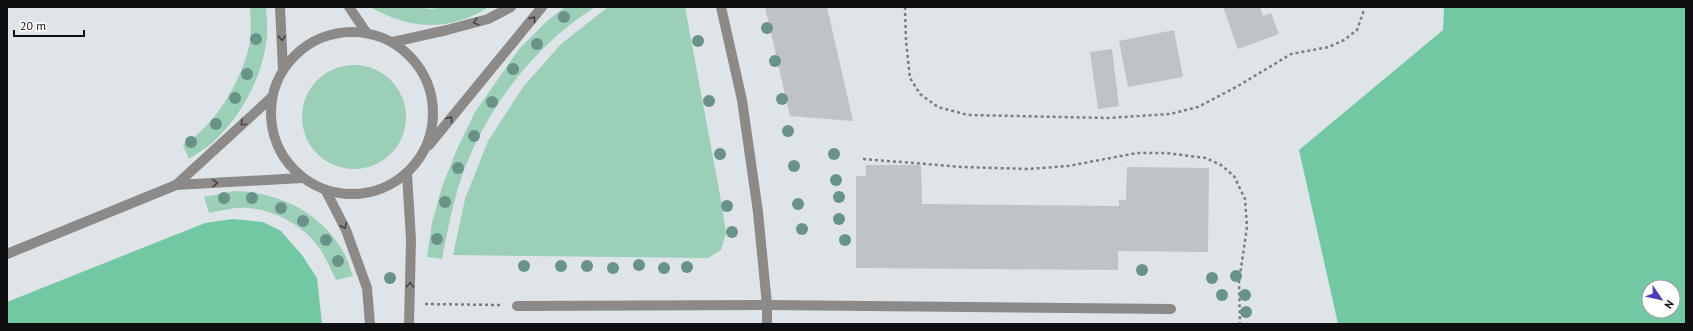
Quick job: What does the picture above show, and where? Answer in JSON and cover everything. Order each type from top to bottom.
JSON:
[{"type":"street","points":[[280,7],[283,70]]},
{"type":"street","points":[[349,7],[366,32]]},
{"type":"street","points":[[393,42],[488,19],[511,7]]},
{"type":"street","points":[[425,150],[433,126],[433,101],[426,77],[412,57],[393,42],[366,32],[342,32],[318,38],[298,52],[283,70],[272,97],[270,119],[275,142],[286,161],[302,178],[326,191],[347,195],[369,193],[389,186],[407,174],[542,7]]},
{"type":"street","points":[[721,7],[742,100],[758,212],[767,305],[767,324]]},
{"type":"street","points":[[176,185],[272,97]]},
{"type":"street","points":[[407,174],[412,240],[409,324]]},
{"type":"street","points":[[7,254],[176,185],[302,178]]},
{"type":"street","points":[[326,191],[346,230],[367,288],[370,324]]},
{"type":"street","points":[[517,306],[767,305],[1171,309]]},
{"type":"path","points":[[905,7],[906,41],[910,78],[920,94],[938,107],[968,115],[1107,118],[1170,114],[1198,107],[1238,86],[1291,54],[1329,47],[1344,40],[1357,30],[1363,13],[1363,7]]},
{"type":"path","points":[[863,159],[963,167],[1028,169],[1068,166],[1137,153],[1166,153],[1206,158],[1221,165],[1234,176],[1245,199],[1247,227],[1239,282],[1240,324]]},
{"type":"path","points":[[409,304],[517,306]]},
{"type":"green space","points":[[250,7],[266,7],[267,21],[267,39],[263,58],[254,85],[240,111],[222,133],[209,145],[189,159],[183,145],[209,123],[225,102],[238,78],[250,41]]},
{"type":"green space","points":[[370,7],[416,7],[431,9],[446,7],[489,7],[459,21],[430,25],[415,24],[400,20],[385,15]]},
{"type":"green space","points":[[565,7],[595,7],[556,36],[539,53],[522,71],[494,110],[471,153],[461,178],[450,218],[442,259],[427,257],[432,223],[442,187],[457,149],[475,112],[519,49],[547,21]]},
{"type":"green space","points":[[608,7],[685,7],[726,233],[721,250],[708,258],[453,255],[465,199],[488,141],[523,87],[561,44]]},
{"type":"green space","points":[[1444,7],[1686,7],[1686,324],[1338,324],[1299,150],[1443,30]]},
{"type":"green space","points":[[354,65],[374,69],[391,80],[402,97],[406,117],[402,137],[391,154],[374,165],[354,169],[334,165],[317,154],[306,137],[302,117],[306,97],[317,80],[334,69]]},
{"type":"green space","points":[[235,191],[268,195],[298,207],[312,216],[335,239],[345,256],[353,276],[336,280],[317,245],[301,229],[281,217],[258,209],[247,208],[233,208],[209,213],[204,197]]},
{"type":"green space","points":[[232,219],[263,222],[281,231],[302,255],[317,278],[322,324],[7,324],[7,302],[205,223]]},
{"type":"building","points":[[765,7],[827,7],[853,121],[790,116]]},
{"type":"building","points":[[1223,7],[1260,7],[1263,16],[1271,13],[1279,34],[1238,49]]},
{"type":"building","points":[[1174,30],[1183,77],[1128,87],[1119,41]]},
{"type":"building","points":[[1112,49],[1119,106],[1098,109],[1090,52]]},
{"type":"building","points":[[866,165],[921,165],[922,204],[1119,206],[1119,200],[1126,200],[1127,167],[1209,168],[1208,252],[1118,251],[1118,270],[856,268],[856,176],[866,176]]}]
